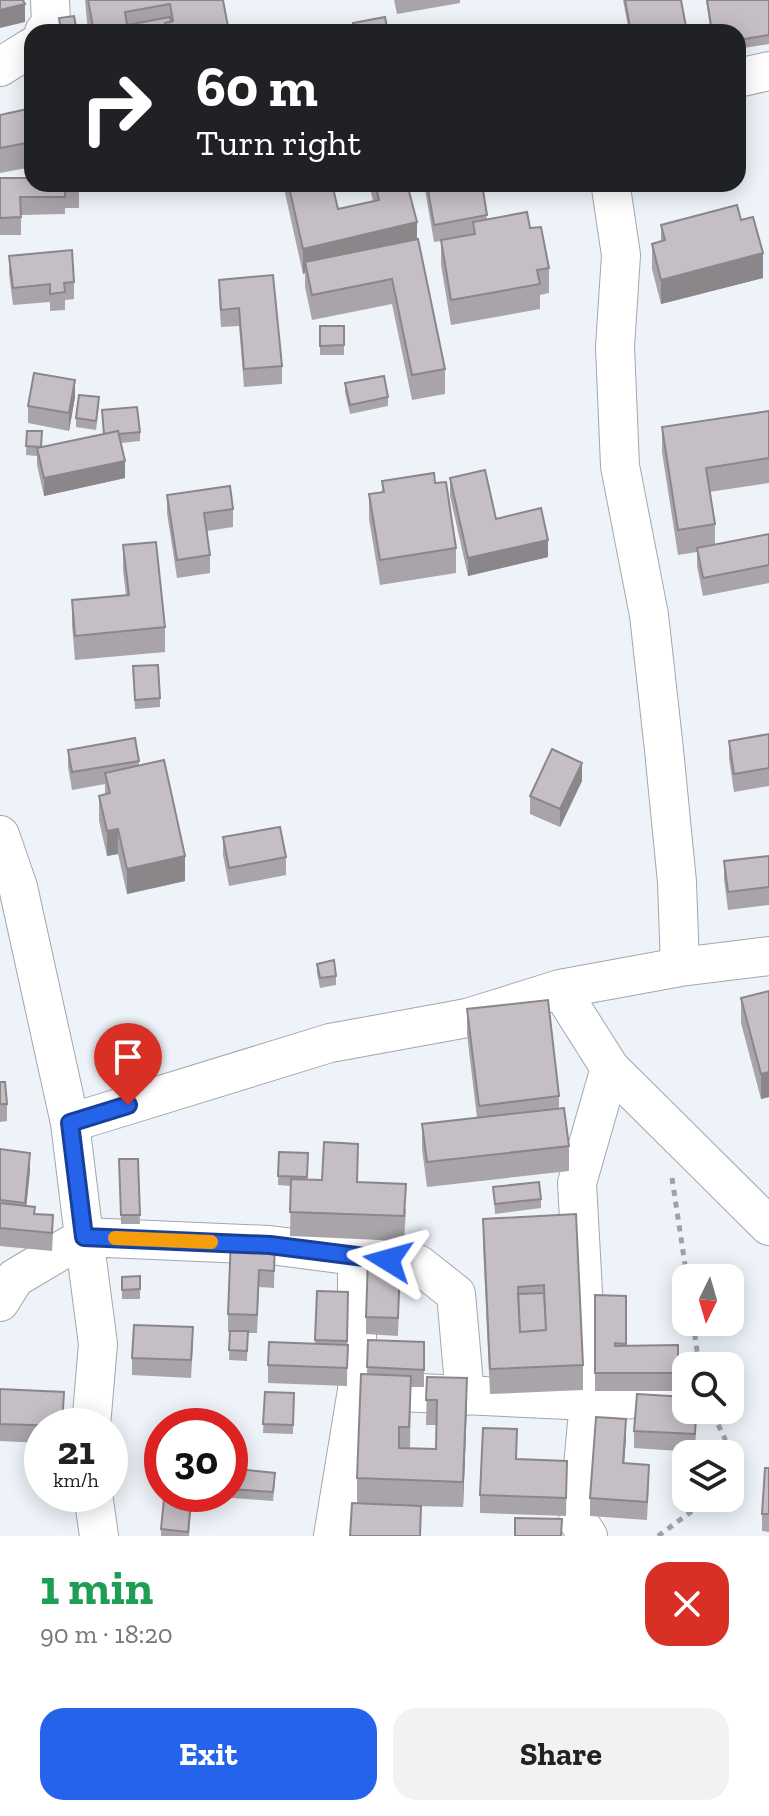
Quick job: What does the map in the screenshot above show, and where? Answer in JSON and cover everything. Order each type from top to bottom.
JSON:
[{"type":"street","points":[[50,0],[50,24]]},
{"type":"street","points":[[0,67],[24,52]]},
{"type":"street","points":[[746,76],[769,71]]},
{"type":"street","points":[[612,192],[621,255],[615,347],[620,466],[649,615],[676,868],[680,967]]},
{"type":"street","points":[[0,835],[18,887],[70,1123],[98,1344],[93,1408]]},
{"type":"street","points":[[70,1123],[330,1043],[467,1018],[560,989],[680,967],[769,956]]},
{"type":"street","points":[[560,989],[610,1068],[769,1226]]},
{"type":"street","points":[[588,1536],[578,1521],[589,1401],[577,1183],[610,1068]]},
{"type":"street","points":[[0,1302],[15,1278],[84,1237],[270,1245],[418,1264],[456,1294],[465,1396]]},
{"type":"street","points":[[333,1536],[357,1390],[357,1256]]},
{"type":"street","points":[[357,1390],[589,1401],[672,1398]]},
{"type":"street","points":[[96,1512],[99,1536]]},
{"type":"path","points":[[664,1122],[685,1264]]},
{"type":"path","points":[[658,1536],[691,1512]]},
{"type":"building","points":[[0,0],[23,0],[25,4],[0,10]]},
{"type":"building","points":[[88,0],[223,0],[228,24],[165,24],[173,21],[170,4],[125,12],[127,24],[92,24]]},
{"type":"building","points":[[625,0],[681,0],[686,24],[630,24]]},
{"type":"building","points":[[707,0],[769,0],[769,35],[746,39],[746,24],[711,24]]},
{"type":"building","points":[[74,16],[76,24],[60,24],[59,18]]},
{"type":"building","points":[[170,17],[171,22],[165,24],[132,24]]},
{"type":"building","points":[[385,17],[386,24],[353,24]]},
{"type":"building","points":[[24,110],[24,144],[0,148],[0,115]]},
{"type":"building","points":[[0,178],[24,178],[24,192],[65,192],[65,197],[20,197],[21,217],[0,218]]},
{"type":"building","points":[[290,192],[334,192],[338,209],[379,200],[377,192],[409,192],[417,222],[303,249]]},
{"type":"building","points":[[428,192],[483,192],[487,215],[434,225]]},
{"type":"building","points":[[737,205],[741,220],[753,217],[763,253],[661,280],[652,244],[665,240],[661,225]]},
{"type":"building","points":[[527,212],[530,228],[541,227],[549,268],[537,270],[540,284],[451,300],[441,240],[475,234],[473,222]]},
{"type":"building","points":[[418,239],[445,369],[412,375],[392,279],[312,295],[305,262]]},
{"type":"building","points":[[72,250],[74,282],[64,283],[65,292],[50,294],[50,284],[13,288],[9,256]]},
{"type":"building","points":[[273,275],[282,366],[244,369],[239,308],[221,310],[219,280]]},
{"type":"building","points":[[320,326],[344,326],[344,345],[320,346]]},
{"type":"building","points":[[34,373],[75,380],[69,413],[28,406]]},
{"type":"building","points":[[384,376],[388,397],[350,405],[345,383]]},
{"type":"building","points":[[79,395],[99,397],[96,421],[76,418]]},
{"type":"building","points":[[137,407],[140,432],[104,434],[102,410]]},
{"type":"building","points":[[769,411],[769,458],[706,468],[715,524],[678,530],[662,427]]},
{"type":"building","points":[[27,431],[42,431],[41,447],[26,446]]},
{"type":"building","points":[[118,431],[125,461],[44,478],[37,448]]},
{"type":"building","points":[[485,470],[496,519],[541,508],[548,540],[468,558],[450,478]]},
{"type":"building","points":[[434,473],[435,483],[446,482],[456,548],[380,560],[369,494],[384,492],[382,481]]},
{"type":"building","points":[[230,486],[233,509],[204,513],[210,555],[177,560],[167,495]]},
{"type":"building","points":[[769,534],[769,565],[703,578],[697,548]]},
{"type":"building","points":[[156,542],[165,627],[75,636],[72,600],[129,595],[123,545]]},
{"type":"building","points":[[158,665],[160,698],[135,700],[133,666]]},
{"type":"building","points":[[769,734],[769,768],[734,774],[729,741]]},
{"type":"building","points":[[135,738],[139,761],[72,772],[68,750]]},
{"type":"building","points":[[552,749],[582,763],[560,809],[530,796]]},
{"type":"building","points":[[164,760],[185,856],[127,869],[118,829],[107,831],[99,796],[110,793],[105,773]]},
{"type":"building","points":[[280,827],[286,857],[229,868],[223,837]]},
{"type":"building","points":[[769,856],[769,887],[728,892],[724,861]]},
{"type":"building","points":[[334,960],[336,976],[320,978],[317,964]]},
{"type":"building","points":[[769,991],[769,1072],[761,1074],[741,998]]},
{"type":"building","points":[[548,1000],[559,1096],[479,1106],[467,1009]]},
{"type":"building","points":[[0,1082],[5,1082],[7,1104],[0,1104]]},
{"type":"building","points":[[564,1108],[569,1146],[427,1162],[422,1124]]},
{"type":"building","points":[[324,1142],[358,1144],[357,1182],[406,1184],[404,1216],[290,1212],[291,1179],[322,1180]]},
{"type":"building","points":[[0,1149],[30,1153],[25,1203],[0,1200]]},
{"type":"building","points":[[279,1152],[308,1153],[307,1177],[278,1176]]},
{"type":"building","points":[[119,1159],[138,1159],[140,1215],[121,1215]]},
{"type":"building","points":[[539,1182],[541,1199],[495,1204],[493,1187]]},
{"type":"building","points":[[0,1203],[35,1207],[34,1214],[53,1215],[52,1233],[0,1228]]},
{"type":"building","points":[[576,1214],[583,1365],[490,1369],[483,1219]],"holes":[[[544,1285],[546,1330],[520,1332],[518,1287]]]},
{"type":"building","points":[[231,1238],[275,1240],[274,1271],[259,1270],[257,1315],[228,1314]]},
{"type":"building","points":[[368,1259],[400,1261],[398,1318],[366,1317]]},
{"type":"building","points":[[140,1276],[140,1289],[122,1290],[122,1277]]},
{"type":"building","points":[[317,1291],[348,1292],[347,1341],[315,1340]]},
{"type":"building","points":[[544,1293],[546,1330],[520,1332],[518,1294]]},
{"type":"building","points":[[595,1295],[626,1296],[626,1344],[615,1343],[615,1346],[678,1345],[678,1352],[672,1352],[672,1373],[595,1373]]},
{"type":"building","points":[[134,1325],[193,1327],[191,1360],[132,1358]]},
{"type":"building","points":[[230,1331],[248,1331],[247,1351],[229,1350]]},
{"type":"building","points":[[368,1340],[424,1342],[424,1370],[367,1367]]},
{"type":"building","points":[[269,1342],[348,1345],[347,1368],[268,1365]]},
{"type":"building","points":[[361,1374],[411,1376],[409,1427],[399,1427],[399,1448],[436,1449],[437,1400],[426,1400],[427,1377],[467,1378],[463,1482],[357,1478]]},
{"type":"building","points":[[0,1389],[64,1392],[63,1408],[24,1408],[24,1425],[0,1424]]},
{"type":"building","points":[[265,1392],[294,1393],[293,1425],[263,1424]]},
{"type":"building","points":[[637,1394],[672,1396],[672,1424],[695,1424],[695,1434],[634,1431]]},
{"type":"building","points":[[596,1417],[626,1419],[623,1463],[649,1465],[647,1502],[590,1498]]},
{"type":"building","points":[[483,1428],[517,1429],[516,1459],[567,1461],[566,1498],[480,1495]]},
{"type":"building","points":[[765,1468],[769,1468],[769,1514],[762,1514]]},
{"type":"building","points":[[248,1470],[275,1473],[273,1492],[248,1490]]},
{"type":"building","points":[[352,1503],[421,1506],[420,1536],[350,1536]]},
{"type":"building","points":[[163,1512],[190,1512],[188,1532],[161,1529]]},
{"type":"building","points":[[515,1518],[562,1519],[561,1536],[515,1536]]},
{"type":"slow traffic","points":[[115,1238],[211,1242]]},
{"type":"route","points":[[128,1105],[70,1123],[84,1237],[270,1245],[388,1260]]}]
